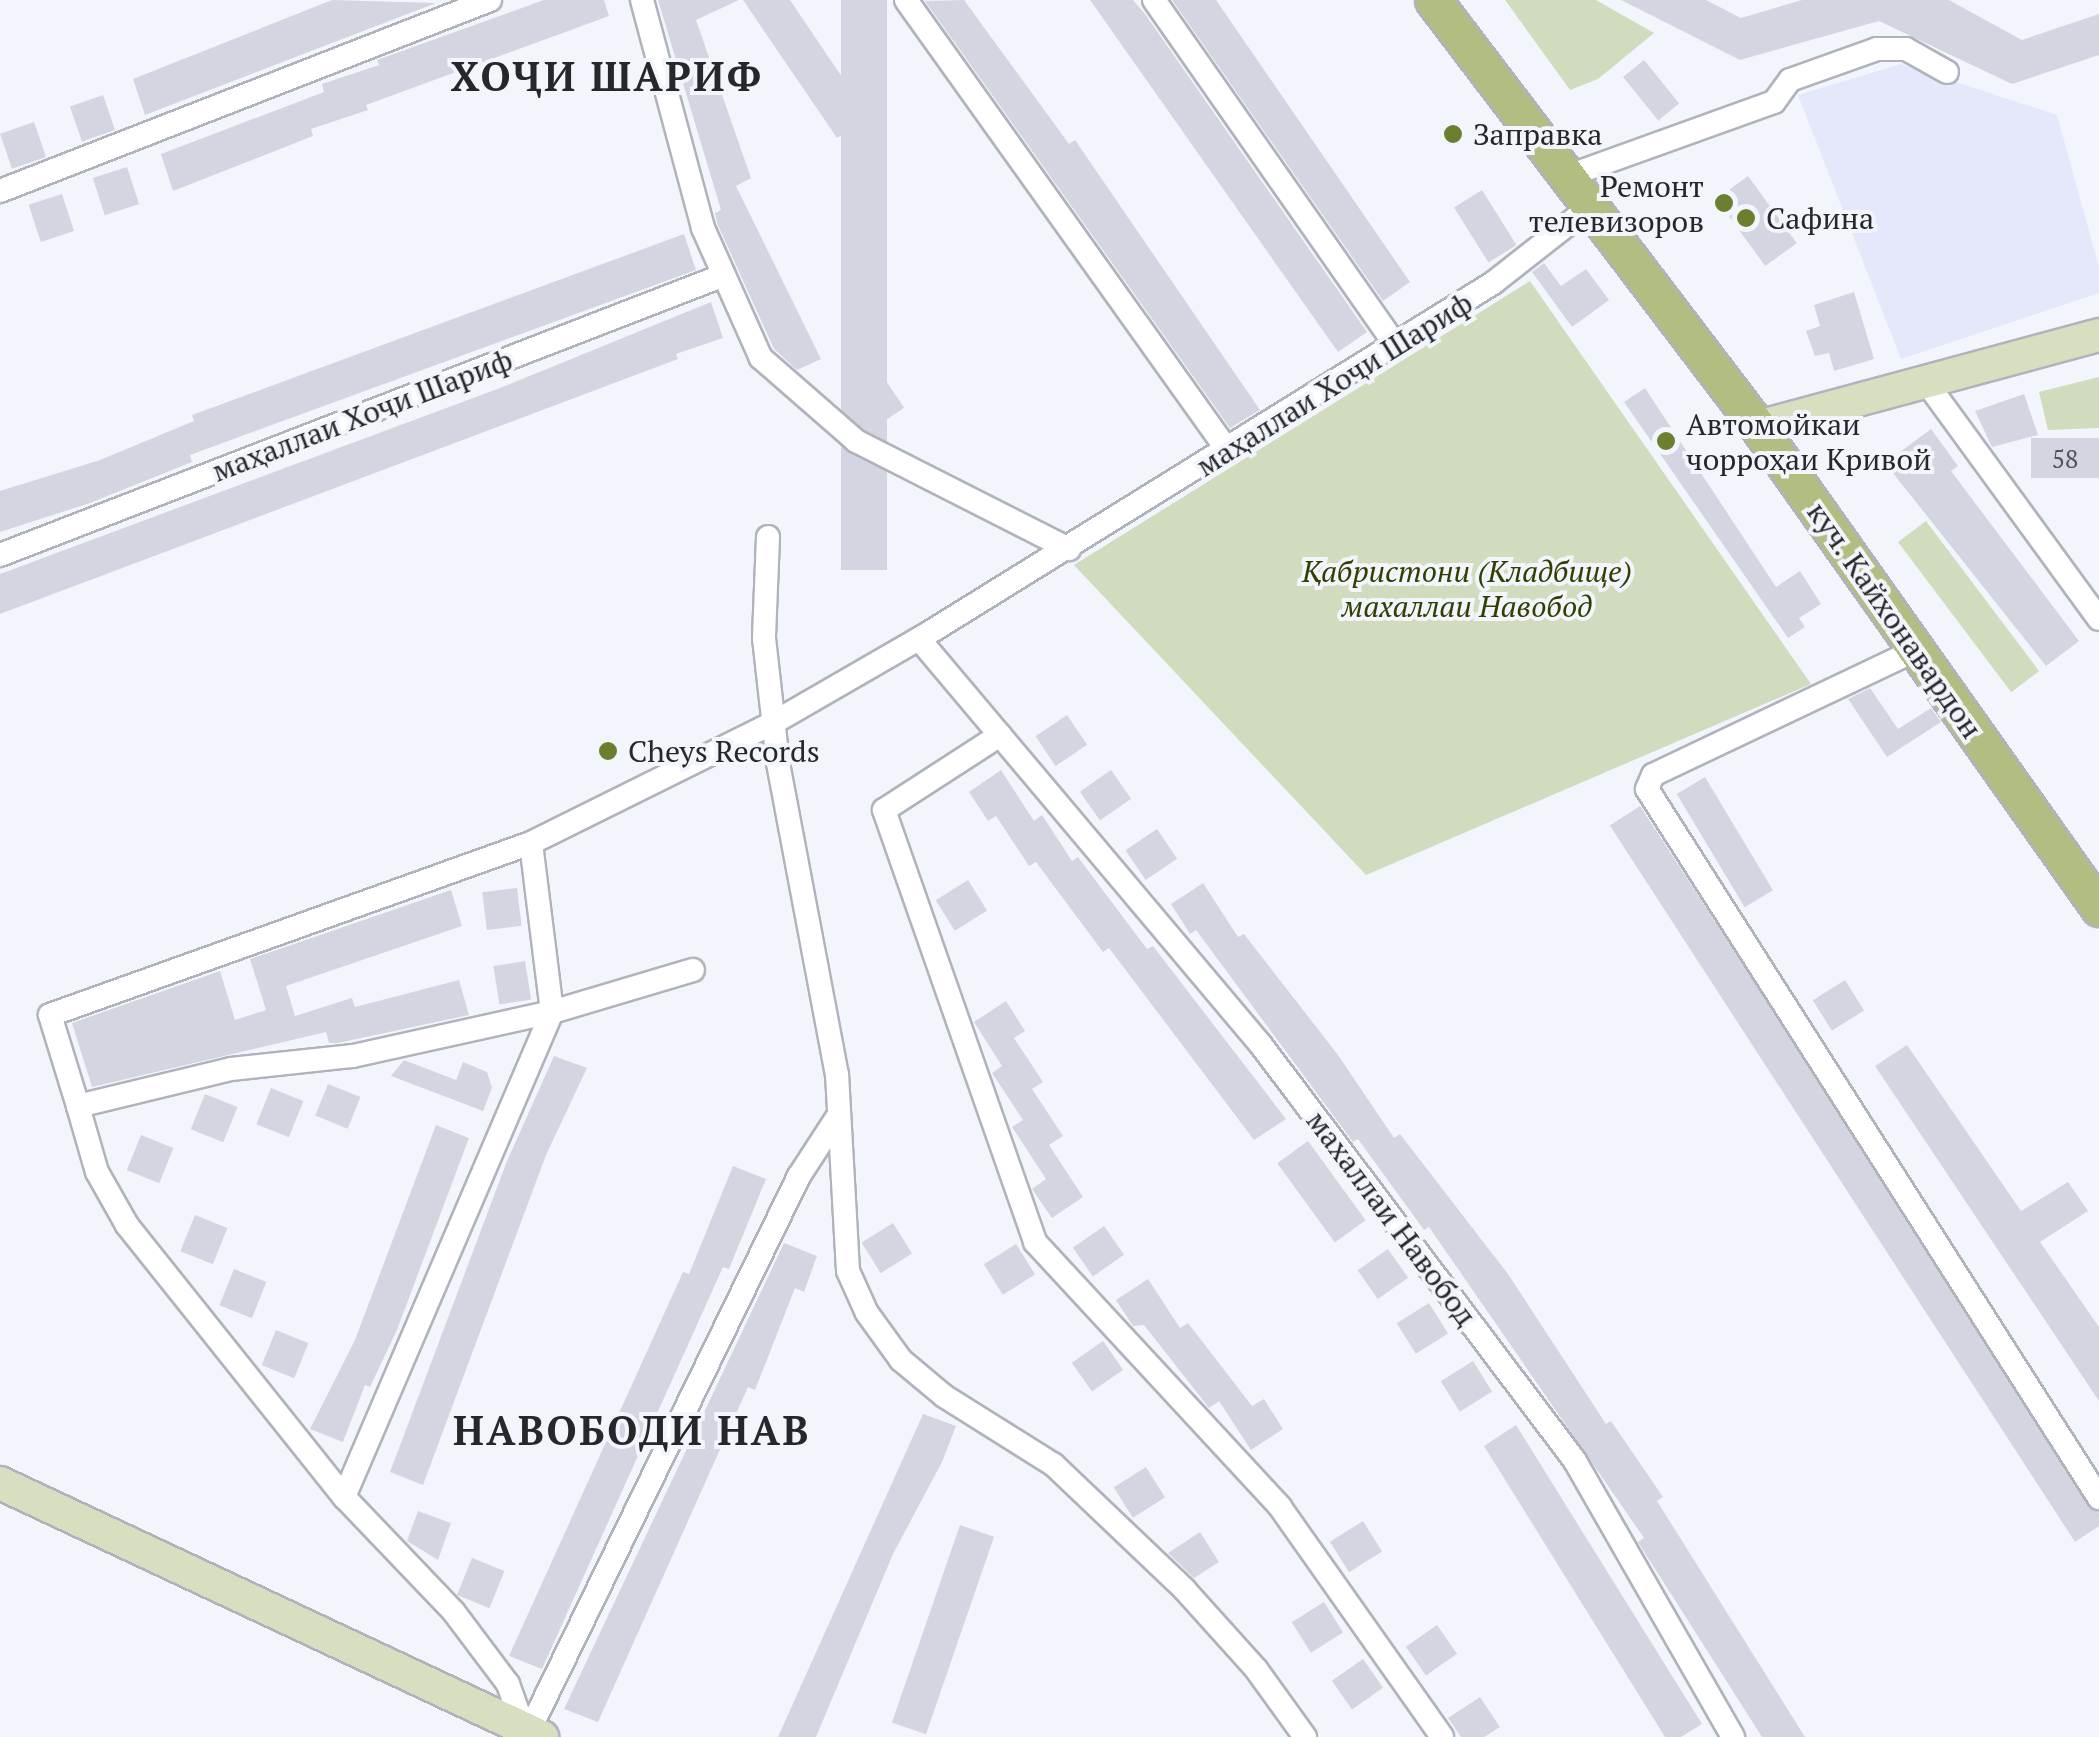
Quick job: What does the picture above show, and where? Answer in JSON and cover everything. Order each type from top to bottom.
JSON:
[{"type":"main road","name":"куч. Кайхонавардон","points":[[1433,0],[1758,428],[2099,908]]},
{"type":"street","points":[[0,191],[490,0]]},
{"type":"street","points":[[642,0],[703,228],[761,358],[856,441],[1069,549]]},
{"type":"street","points":[[906,0],[1228,451]]},
{"type":"street","points":[[1154,0],[1396,345]]},
{"type":"street","points":[[1568,176],[1774,102],[1790,80],[1877,49],[1906,50],[1947,72]]},
{"type":"street","name":"маҳаллаи Хоҷи Шариф","points":[[78,1106],[50,1015],[531,843],[773,723],[1069,549],[1396,345],[1493,283],[1590,207]]},
{"type":"street","name":"маҳаллаи Хоҷи Шариф","points":[[0,554],[724,275]]},
{"type":"street","points":[[1758,428],[2099,335]]},
{"type":"street","points":[[1926,382],[2099,620]]},
{"type":"street","points":[[768,537],[764,638],[773,723],[837,1074],[848,1271],[867,1314],[901,1360],[944,1396],[1054,1464],[1106,1513],[1256,1669],[1305,1737]]},
{"type":"street","name":"махаллаи Навобод","points":[[923,636],[1000,735],[1261,1045],[1575,1461],[1733,1737]]},
{"type":"street","points":[[1916,650],[1653,775],[1647,788],[2099,1498]]},
{"type":"street","points":[[1000,735],[884,810],[1035,1242],[1280,1507],[1442,1737]]},
{"type":"street","points":[[344,1497],[552,1012],[531,843]]},
{"type":"street","points":[[532,1732],[508,1684],[454,1612],[344,1497],[127,1225],[97,1172],[78,1106],[230,1069],[353,1056],[552,1012],[693,970]]},
{"type":"street","points":[[532,1732],[800,1176],[838,1116]]},
{"type":"street","points":[[0,1483],[532,1732]]},
{"type":"shaded area","points":[[1901,64],[2057,115],[2099,267],[2099,293],[1901,359],[1798,95]]},
{"type":"green space","points":[[1505,0],[1596,0],[1654,33],[1598,79],[1570,90]]},
{"type":"green space","name":"Қабристони (Кладбище) махаллаи Навобод","points":[[1530,281],[1811,684],[1366,875],[1074,565]]},
{"type":"green space","points":[[2099,377],[2099,428],[2048,430],[2039,392]]},
{"type":"green space","points":[[1926,521],[2039,671],[2011,692],[1898,542]]},
{"type":"building","points":[[332,0],[436,3],[145,115],[133,79]]},
{"type":"building","points":[[544,0],[604,0],[609,16],[366,105],[368,110],[311,129],[313,136],[173,191],[161,154],[324,92],[322,84],[379,65],[377,60]]},
{"type":"building","points":[[658,0],[739,0],[696,20],[751,178],[736,186],[821,359],[797,370],[774,349],[717,223],[715,213],[721,210]]},
{"type":"building","points":[[743,0],[790,0],[869,117],[837,138]]},
{"type":"building","points":[[841,0],[887,0],[887,570],[841,570]]},
{"type":"building","points":[[964,0],[1069,144],[1075,140],[1260,410],[1230,428],[925,1]]},
{"type":"building","points":[[1090,0],[1133,0],[1145,14],[1367,332],[1338,352]]},
{"type":"building","points":[[1172,0],[1216,0],[1410,282],[1383,301]]},
{"type":"building","points":[[1621,0],[1706,0],[1741,18],[1802,0],[1949,0],[2022,40],[2099,14],[2099,55],[2012,84],[1879,21],[1740,60]]},
{"type":"building","points":[[1644,60],[1679,104],[1658,121],[1623,77]]},
{"type":"building","points":[[103,95],[115,130],[82,141],[70,106]]},
{"type":"building","points":[[34,122],[46,157],[12,169],[0,134]]},
{"type":"building","points":[[127,167],[139,204],[105,215],[93,178]]},
{"type":"building","points":[[1748,176],[1797,243],[1765,266],[1716,199]]},
{"type":"building","points":[[1482,190],[1516,245],[1488,263],[1454,207]]},
{"type":"building","points":[[62,194],[74,231],[41,242],[29,205]]},
{"type":"building","points":[[684,234],[696,270],[190,455],[192,462],[90,503],[0,532],[0,491],[100,460],[194,421],[192,415]]},
{"type":"building","points":[[1544,263],[1561,286],[1586,269],[1609,300],[1572,327],[1532,272]]},
{"type":"building","points":[[1854,292],[1874,359],[1834,371],[1829,353],[1815,356],[1806,331],[1820,326],[1814,305]]},
{"type":"building","points":[[711,302],[723,338],[676,354],[678,359],[0,614],[0,574],[500,388]]},
{"type":"building","points":[[884,378],[904,408],[873,429],[852,399]]},
{"type":"building","points":[[1645,388],[1776,587],[1800,571],[1821,604],[1799,618],[1805,627],[1788,638],[1624,402]]},
{"type":"building","points":[[2024,394],[2038,435],[1992,447],[1975,411]]},
{"type":"building","points":[[1931,429],[1958,466],[1951,471],[2079,641],[2046,666],[1885,463]]},
{"type":"building","points":[[2031,438],[2099,438],[2099,478],[2031,478]]},
{"type":"building","points":[[1870,688],[1898,729],[1931,708],[1941,722],[1887,757],[1848,699]]},
{"type":"building","points":[[1067,715],[1087,745],[1056,766],[1035,736]]},
{"type":"building","points":[[1001,770],[1034,821],[1042,815],[1072,861],[1078,857],[1147,949],[1153,946],[1286,1119],[1254,1140],[1109,948],[1103,952],[1036,862],[1029,866],[996,816],[988,821],[969,792]]},
{"type":"building","points":[[1111,770],[1131,799],[1100,820],[1080,792]]},
{"type":"building","points":[[1705,777],[1773,890],[1745,907],[1677,794]]},
{"type":"building","points":[[1640,806],[2099,1513],[2099,1526],[2075,1542],[1610,826]]},
{"type":"building","points":[[1157,829],[1177,859],[1146,880],[1125,850]]},
{"type":"building","points":[[968,880],[987,911],[955,931],[936,900]]},
{"type":"building","points":[[1203,883],[1238,937],[1244,934],[1338,1055],[1394,1138],[1400,1134],[1508,1274],[1606,1424],[1611,1421],[1663,1497],[1657,1501],[1805,1737],[1762,1737],[1638,1542],[1644,1538],[1429,1227],[1424,1230],[1358,1139],[1353,1142],[1196,930],[1190,934],[1171,904]]},
{"type":"building","points":[[517,888],[522,926],[487,930],[482,892]]},
{"type":"building","points":[[451,890],[462,926],[286,986],[295,1016],[352,998],[355,1007],[459,980],[469,1015],[338,1043],[329,1043],[326,1032],[92,1087],[72,1023],[220,971],[235,1020],[266,1010],[250,959]]},
{"type":"building","points":[[525,961],[531,1000],[499,1005],[493,966]]},
{"type":"building","points":[[1845,980],[1864,1011],[1832,1031],[1813,1000]]},
{"type":"building","points":[[1006,1001],[1025,1031],[1014,1038],[1043,1082],[1032,1089],[1063,1136],[1049,1145],[1083,1197],[1052,1218],[1032,1189],[1046,1179],[1012,1127],[1023,1120],[992,1073],[1002,1066],[974,1022]]},
{"type":"building","points":[[1907,1045],[2021,1211],[2068,1182],[2088,1211],[2040,1242],[2099,1327],[2099,1401],[1875,1066]]},
{"type":"building","points":[[554,1056],[587,1068],[546,1155],[423,1485],[390,1472],[507,1161]]},
{"type":"building","points":[[404,1060],[456,1080],[463,1062],[487,1072],[492,1088],[483,1111],[391,1076]]},
{"type":"building","points":[[328,1084],[360,1097],[348,1129],[315,1116]]},
{"type":"building","points":[[271,1088],[303,1101],[289,1137],[256,1124]]},
{"type":"building","points":[[205,1094],[237,1107],[223,1142],[191,1129]]},
{"type":"building","points":[[436,1125],[469,1138],[397,1330],[370,1387],[365,1385],[343,1442],[310,1429],[355,1340]]},
{"type":"building","points":[[141,1135],[173,1148],[159,1183],[127,1170]]},
{"type":"building","points":[[1308,1141],[1366,1220],[1335,1243],[1277,1163]]},
{"type":"building","points":[[733,1166],[766,1179],[729,1269],[723,1267],[542,1669],[509,1656],[683,1272],[689,1274]]},
{"type":"building","points":[[195,1215],[227,1228],[213,1264],[180,1251]]},
{"type":"building","points":[[893,1223],[912,1254],[881,1273],[862,1243]]},
{"type":"building","points":[[1104,1226],[1124,1255],[1093,1276],[1073,1248]]},
{"type":"building","points":[[784,1243],[817,1256],[804,1292],[795,1288],[755,1390],[748,1387],[598,1722],[564,1709]]},
{"type":"building","points":[[1016,1244],[1035,1275],[1003,1295],[984,1264]]},
{"type":"building","points":[[1388,1249],[1408,1278],[1378,1299],[1358,1270]]},
{"type":"building","points":[[234,1269],[266,1282],[252,1318],[219,1305]]},
{"type":"building","points":[[1148,1279],[1180,1328],[1188,1323],[1252,1406],[1264,1399],[1283,1429],[1251,1450],[1219,1401],[1209,1408],[1144,1325],[1133,1326],[1116,1300]]},
{"type":"building","points":[[1429,1303],[1448,1334],[1416,1354],[1397,1323]]},
{"type":"building","points":[[276,1330],[308,1343],[294,1378],[262,1365]]},
{"type":"building","points":[[1103,1341],[1123,1370],[1092,1391],[1072,1363]]},
{"type":"building","points":[[1473,1361],[1492,1392],[1460,1412],[1441,1381]]},
{"type":"building","points":[[923,1414],[956,1426],[942,1462],[893,1554],[816,1737],[778,1737]]},
{"type":"building","points":[[1516,1425],[1702,1724],[1681,1737],[1665,1737],[1484,1446]]},
{"type":"building","points":[[1146,1467],[1165,1498],[1133,1518],[1114,1487]]},
{"type":"building","points":[[418,1511],[451,1523],[438,1560],[407,1541]]},
{"type":"building","points":[[1363,1521],[1382,1552],[1349,1572],[1330,1542]]},
{"type":"building","points":[[960,1525],[994,1537],[926,1734],[892,1723]]},
{"type":"building","points":[[1200,1532],[1219,1562],[1194,1578],[1168,1553]]},
{"type":"building","points":[[472,1558],[504,1571],[489,1608],[457,1595]]},
{"type":"building","points":[[1324,1602],[1343,1633],[1311,1653],[1292,1622]]},
{"type":"building","points":[[1437,1625],[1457,1654],[1426,1675],[1406,1647]]},
{"type":"building","points":[[1363,1659],[1383,1688],[1352,1709],[1332,1681]]},
{"type":"building","points":[[1480,1697],[1500,1727],[1484,1737],[1461,1737],[1448,1718]]},
{"type":"place","name":"Заправка","points":[[1453,134]]},
{"type":"place","name":"Ремонт телевизоров","points":[[1724,203]]},
{"type":"place","name":"Сафина","points":[[1746,218]]},
{"type":"place","name":"Автомойкаи чорроҳаи Кривой","points":[[1666,441]]},
{"type":"place","name":"Cheys Records","points":[[608,751]]},
{"type":"district","name":"ХОҶИ ШАРИФ","points":[[607,76]]},
{"type":"district","name":"НАВОБОДИ НАВ","points":[[632,1430]]}]
